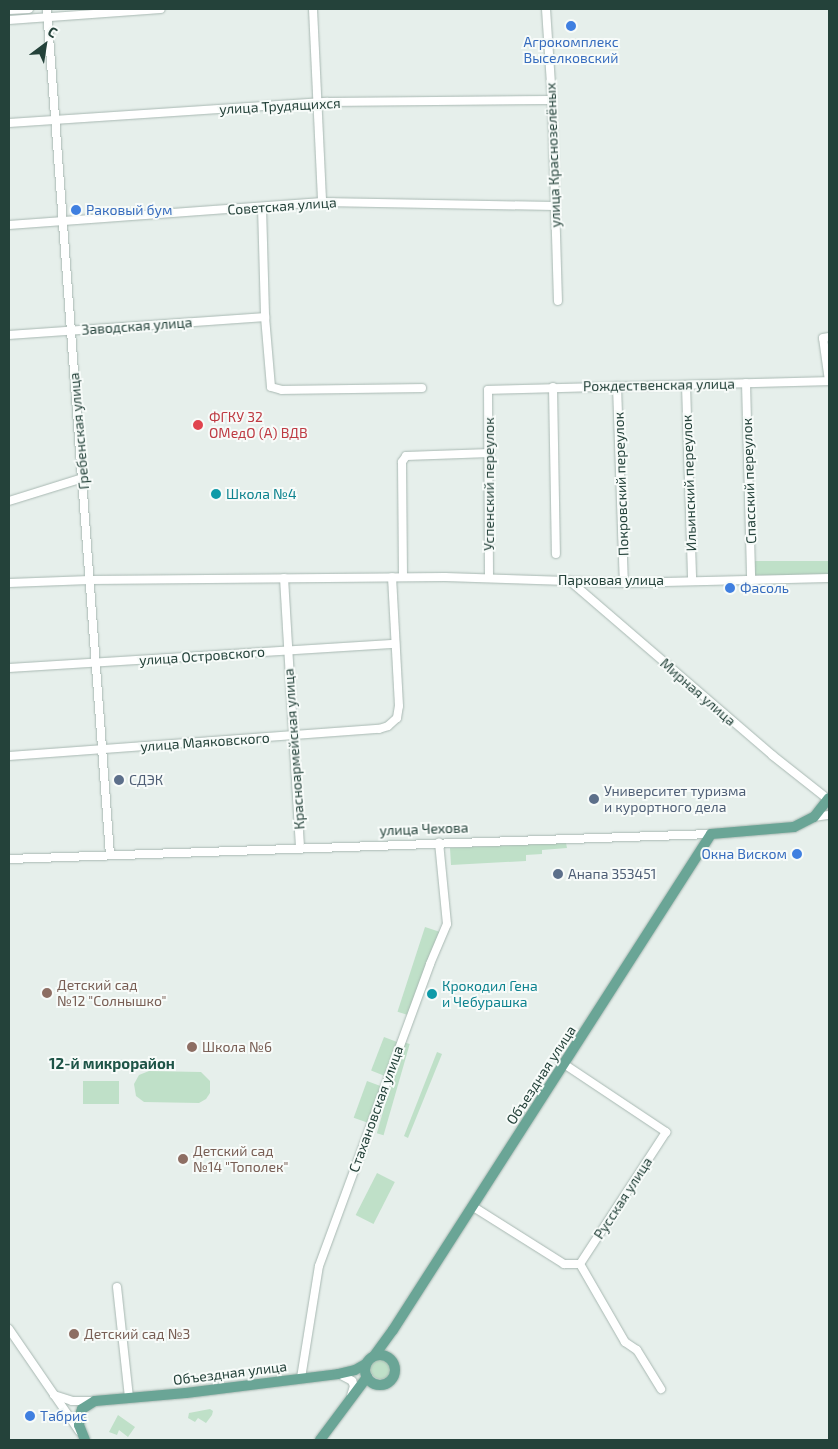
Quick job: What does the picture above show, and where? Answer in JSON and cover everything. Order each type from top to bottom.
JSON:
[{"type":"main road","name":"улица Чехова","points":[[710,834],[788,829],[800,825],[814,816],[829,799]]},
{"type":"main road","name":"Объездная улица","points":[[374,1356],[394,1330],[710,834]]},
{"type":"main road","points":[[394,1330],[391,1348],[395,1364],[394,1377],[388,1383],[374,1384],[367,1377],[366,1364],[374,1356],[388,1356],[395,1364]]},
{"type":"main road","name":"Объездная улица","points":[[96,1401],[186,1393],[338,1374],[355,1370],[366,1364]]},
{"type":"main road","points":[[320,1440],[367,1377]]},
{"type":"main road","points":[[84,1439],[79,1425],[80,1415],[82,1409],[96,1401]]},
{"type":"street","points":[[9,10],[29,9]]},
{"type":"street","name":"Гребенская улица","points":[[47,9],[61,221],[83,478],[110,854]]},
{"type":"street","points":[[9,20],[161,9]]},
{"type":"street","points":[[313,9],[322,202]]},
{"type":"street","name":"улица Краснозелёных","points":[[546,9],[552,100],[558,301]]},
{"type":"street","name":"улица Трудящихся","points":[[9,123],[317,103],[552,100]]},
{"type":"street","name":"Советская улица","points":[[9,225],[322,202],[556,206]]},
{"type":"street","points":[[262,207],[265,317],[271,386],[282,390],[422,388]]},
{"type":"street","name":"Заводская улица","points":[[9,335],[265,317]]},
{"type":"street","points":[[826,337],[829,381]]},
{"type":"street","name":"Рождественская улица","points":[[488,390],[829,381]]},
{"type":"street","name":"Спасский переулок","points":[[746,383],[751,580]]},
{"type":"street","name":"Ильинский переулок","points":[[686,385],[692,580]]},
{"type":"street","name":"Покровский переулок","points":[[617,386],[624,582]]},
{"type":"street","points":[[553,387],[556,554]]},
{"type":"street","name":"Успенский переулок","points":[[488,390],[490,453],[489,578]]},
{"type":"street","points":[[403,577],[402,462],[406,456],[490,453]]},
{"type":"street","points":[[9,500],[83,478]]},
{"type":"street","name":"Парковая улица","points":[[9,583],[90,580],[403,577],[624,582],[829,578]]},
{"type":"street","name":"Красноармейская улица","points":[[284,578],[300,848]]},
{"type":"street","points":[[392,578],[395,644]]},
{"type":"street","name":"Мирная улица","points":[[570,581],[772,755],[829,799]]},
{"type":"street","name":"улица Островского","points":[[9,668],[395,644]]},
{"type":"street","name":"улица Маяковского","points":[[9,756],[380,729],[388,726],[397,718],[399,706],[395,644]]},
{"type":"street","points":[[814,816],[829,814]]},
{"type":"street","name":"улица Чехова","points":[[9,859],[439,842],[710,834]]},
{"type":"street","name":"Стахановская улица","points":[[301,1378],[319,1266],[430,964],[447,924],[439,842]]},
{"type":"street","name":"Русская улица","points":[[564,1064],[666,1132],[580,1264]]},
{"type":"street","points":[[472,1206],[564,1264],[580,1264],[625,1342],[637,1350],[661,1389]]},
{"type":"street","points":[[117,1287],[129,1397]]},
{"type":"street","points":[[9,1328],[84,1439]]},
{"type":"street","points":[[338,1374],[352,1381],[354,1386],[350,1400]]},
{"type":"street","name":"Объездная улица","points":[[54,1394],[72,1401],[96,1401]]},
{"type":"green space","points":[[754,561],[829,561],[829,575],[754,575]]},
{"type":"green space","points":[[566,843],[567,848],[542,850],[542,854],[526,855],[526,861],[451,865],[450,848]]},
{"type":"green space","points":[[425,927],[440,932],[413,1017],[397,1012]]},
{"type":"green space","points":[[384,1037],[397,1042],[384,1076],[371,1071]]},
{"type":"green space","points":[[403,1042],[410,1044],[384,1135],[377,1133]]},
{"type":"green space","points":[[437,1052],[442,1054],[408,1138],[404,1136]]},
{"type":"green space","points":[[149,1071],[201,1072],[210,1081],[210,1093],[206,1099],[199,1103],[144,1102],[136,1096],[134,1084],[139,1075]]},
{"type":"green space","points":[[83,1081],[119,1081],[119,1104],[83,1104]]},
{"type":"green space","points":[[367,1081],[381,1086],[368,1123],[354,1118]]},
{"type":"green space","points":[[377,1173],[395,1182],[373,1224],[356,1215]]},
{"type":"green space","points":[[381,1357],[389,1360],[392,1368],[389,1376],[381,1379],[373,1376],[370,1368],[373,1360]]},
{"type":"green space","points":[[210,1409],[213,1411],[212,1415],[206,1423],[198,1418],[195,1422],[188,1418],[189,1413]]},
{"type":"green space","points":[[118,1415],[135,1427],[128,1437],[119,1430],[117,1435],[109,1432]]},
{"type":"place","name":"Агрокомплекс Выселковский","points":[[571,26]]},
{"type":"place","name":"Раковый бум","points":[[76,210]]},
{"type":"place","name":"ФГКУ 32 ОМедО (А) ВДВ","points":[[198,425]]},
{"type":"place","name":"Школа №4","points":[[216,494]]},
{"type":"place","name":"Фасоль","points":[[730,588]]},
{"type":"place","name":"СДЭК","points":[[119,780]]},
{"type":"place","name":"Университет туризма и курортного дела","points":[[594,799]]},
{"type":"place","name":"Окна Виском","points":[[797,854]]},
{"type":"place","name":"Анапа 353451","points":[[558,874]]},
{"type":"place","name":"Детский сад №12 \"Солнышко\"","points":[[47,993]]},
{"type":"place","name":"Крокодил Гена и Чебурашка","points":[[432,994]]},
{"type":"place","name":"Школа №6","points":[[192,1047]]},
{"type":"place","name":"Детский сад №14 \"Тополек\"","points":[[183,1159]]},
{"type":"place","name":"Детский сад №3","points":[[74,1334]]},
{"type":"place","name":"Табрис","points":[[30,1416]]},
{"type":"district","name":"12-й микрорайон","points":[[112,1064]]}]
